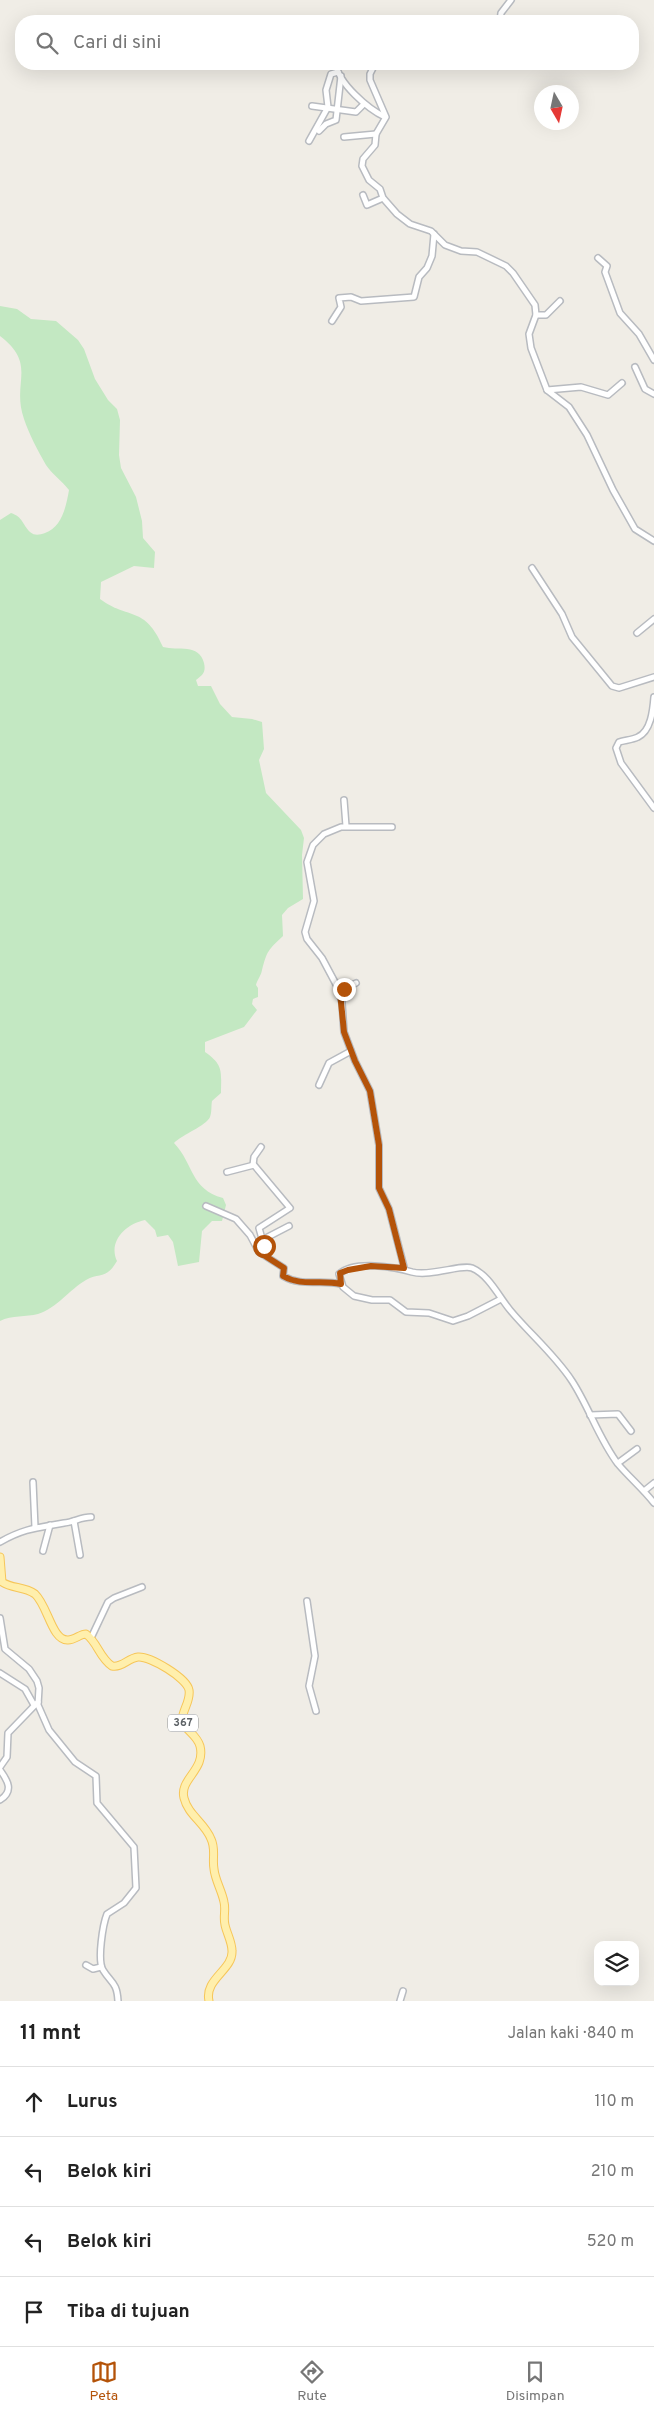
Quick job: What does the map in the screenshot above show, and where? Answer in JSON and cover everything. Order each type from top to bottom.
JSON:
[{"type":"main road","points":[[0,1558],[2,1582],[28,1589],[38,1597],[46,1609],[53,1629],[60,1638],[71,1640],[84,1634],[91,1638]]},
{"type":"main road","name":"367","points":[[91,1638],[100,1654],[112,1666],[120,1666],[135,1657],[146,1658],[179,1676],[189,1690],[182,1721],[197,1739],[201,1758],[195,1772],[184,1787],[183,1794],[190,1811],[208,1833],[213,1844],[214,1869],[224,1900],[224,1922],[232,1951],[230,1961],[216,1976],[210,1989],[209,2001]]},
{"type":"street","points":[[502,15],[511,0]]},
{"type":"street","points":[[338,70],[364,104],[386,117]]},
{"type":"street","points":[[372,70],[370,80],[386,117]]},
{"type":"street","points":[[309,141],[328,105],[326,90],[331,74],[340,74]]},
{"type":"street","points":[[312,135],[326,124],[336,120],[340,74]]},
{"type":"street","points":[[312,106],[326,110],[338,109],[356,112],[364,104]]},
{"type":"street","points":[[386,117],[376,134],[375,145],[363,159],[362,166],[369,180],[380,189],[383,198],[397,214],[410,224],[434,234],[445,245],[461,251],[477,252],[506,266],[534,305],[536,315],[529,334],[547,390],[569,407],[588,435],[613,490],[636,529],[654,541]]},
{"type":"street","points":[[344,137],[376,134]]},
{"type":"street","points":[[363,195],[367,205],[383,198]]},
{"type":"street","points":[[332,321],[340,308],[338,298],[351,297],[361,301],[414,298],[419,277],[427,268],[433,253],[434,234]]},
{"type":"street","points":[[598,258],[607,266],[605,272],[620,313],[639,334],[654,360]]},
{"type":"street","points":[[536,315],[546,315],[560,301]]},
{"type":"street","points":[[635,367],[645,389],[654,394]]},
{"type":"street","points":[[547,390],[583,387],[610,395],[622,384]]},
{"type":"street","points":[[532,568],[562,614],[572,637],[612,686],[619,688],[654,677]]},
{"type":"street","points":[[638,633],[654,619]]},
{"type":"street","points":[[654,697],[652,711],[644,732],[636,738],[622,741],[616,746],[622,763],[654,808]]},
{"type":"street","points":[[344,800],[346,826]]},
{"type":"street","points":[[392,827],[346,826],[320,837],[310,850],[307,862],[314,901],[305,934],[322,958],[340,992],[344,1032],[370,1091],[379,1145],[379,1188],[389,1209],[404,1268]]},
{"type":"street","points":[[340,992],[356,983]]},
{"type":"street","points":[[319,1085],[329,1063],[351,1051]]},
{"type":"street","points":[[259,1252],[264,1246],[259,1228],[290,1208],[253,1165],[254,1157],[261,1147]]},
{"type":"street","points":[[228,1172],[253,1165]]},
{"type":"street","points":[[206,1206],[236,1219],[250,1235],[259,1252],[284,1268],[283,1276],[301,1283],[324,1281],[341,1284]]},
{"type":"street","points":[[262,1240],[289,1226]]},
{"type":"street","points":[[501,1299],[468,1316],[453,1320],[429,1313],[406,1312],[390,1300],[358,1297],[346,1291],[341,1284],[340,1274],[348,1270],[371,1266],[404,1268],[414,1272],[435,1273],[471,1268],[484,1277],[572,1380],[618,1463],[654,1503]]},
{"type":"street","points":[[590,1415],[618,1414],[631,1431]]},
{"type":"street","points":[[618,1463],[637,1449]]},
{"type":"street","points":[[33,1482],[34,1527]]},
{"type":"street","points":[[644,1491],[654,1483]]},
{"type":"street","points":[[0,1542],[22,1530],[74,1521],[91,1516]]},
{"type":"street","points":[[74,1521],[80,1555]]},
{"type":"street","points":[[43,1552],[50,1525]]},
{"type":"street","points":[[91,1638],[108,1602],[142,1587]]},
{"type":"street","points":[[307,1601],[315,1656],[309,1686],[316,1711]]},
{"type":"street","points":[[0,1618],[4,1646],[33,1675],[38,1685],[36,1704],[8,1732],[6,1758],[0,1769],[8,1780],[9,1786],[6,1795],[0,1800]]},
{"type":"street","points":[[0,1673],[25,1689],[36,1704],[51,1734],[80,1766],[96,1776],[97,1803],[134,1847],[136,1888],[128,1899],[110,1911],[106,1916],[101,1952],[101,1966],[114,1983],[118,2001]]},
{"type":"street","points":[[0,1752],[6,1758]]},
{"type":"street","points":[[86,1965],[93,1969],[101,1966]]},
{"type":"street","points":[[400,2001],[403,1992]]},
{"type":"green space","points":[[0,306],[17,309],[31,319],[56,321],[78,340],[84,349],[95,379],[108,400],[117,409],[120,420],[119,455],[121,468],[136,497],[142,521],[143,538],[155,552],[154,568],[134,566],[101,582],[100,599],[143,619],[150,625],[163,647],[193,650],[198,653],[205,669],[196,680],[198,686],[211,686],[220,704],[232,717],[262,722],[264,749],[259,760],[266,793],[301,830],[304,838],[302,855],[303,899],[288,908],[282,915],[283,936],[269,951],[256,985],[258,997],[253,999],[252,1004],[257,1010],[244,1027],[205,1042],[205,1052],[216,1061],[220,1070],[221,1093],[212,1101],[211,1115],[208,1120],[174,1143],[198,1182],[204,1189],[223,1198],[226,1205],[222,1221],[212,1221],[202,1231],[199,1262],[178,1266],[173,1242],[168,1235],[157,1237],[155,1230],[145,1220],[138,1222],[131,1225],[120,1235],[115,1247],[117,1261],[109,1271],[103,1275],[86,1280],[45,1311],[0,1321],[0,520],[11,513],[20,519],[32,533],[37,535],[45,533],[55,526],[62,516],[69,490],[46,465],[26,425],[20,394],[21,365],[18,356],[11,346],[0,336]]},
{"type":"route","points":[[264,1246],[259,1252],[284,1268],[283,1276],[301,1283],[324,1281],[341,1284],[340,1273],[359,1267],[404,1268],[389,1209],[379,1188],[379,1145],[372,1116],[370,1091],[355,1061],[344,1032],[340,992],[344,989]]}]
